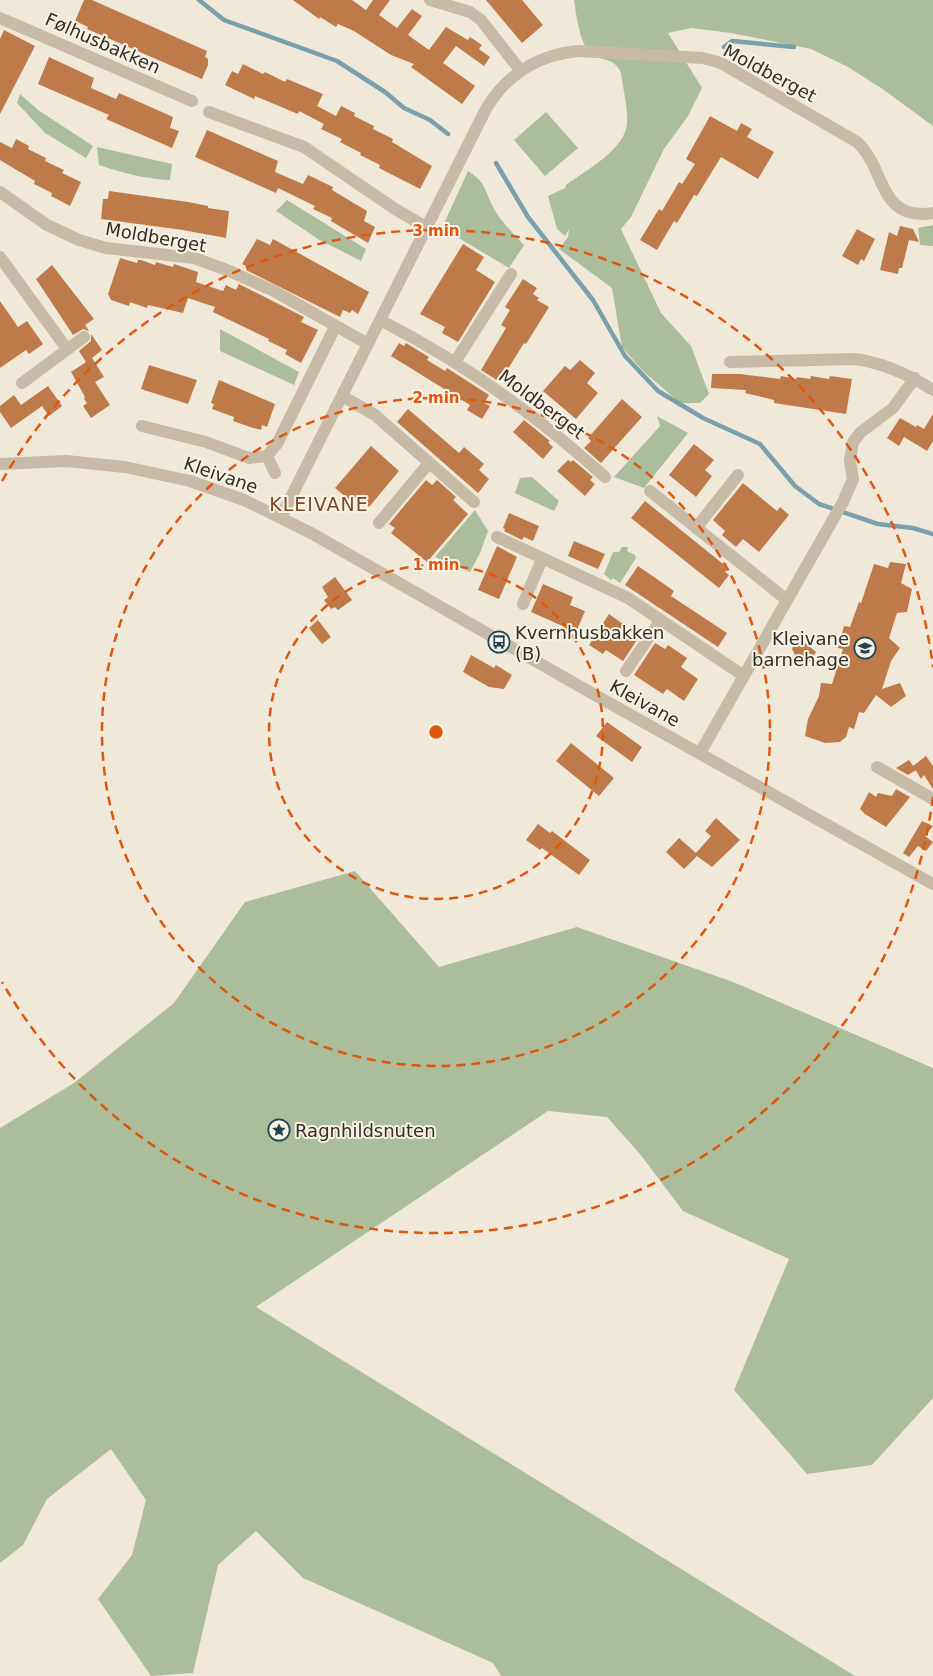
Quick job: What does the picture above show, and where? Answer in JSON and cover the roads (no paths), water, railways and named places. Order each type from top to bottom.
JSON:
[{"type":"street","points":[[430,0],[470,12],[481,20],[520,70]]},
{"type":"street","name":"Følhusbakken","points":[[0,18],[192,101]]},
{"type":"street","name":"Moldberget","points":[[281,517],[489,103],[520,70],[545,58],[563,52],[578,51],[703,58],[721,63],[856,142],[867,155],[886,193],[896,205],[917,214],[933,213]]},
{"type":"street","points":[[209,112],[304,146],[395,209],[426,227]]},
{"type":"street","name":"Moldberget","points":[[0,192],[61,233],[106,248],[194,258],[228,270],[274,291],[368,344]]},
{"type":"street","points":[[0,257],[67,350]]},
{"type":"street","points":[[455,362],[511,274]]},
{"type":"street","name":"Moldberget","points":[[380,320],[455,362],[521,406],[605,477]]},
{"type":"street","points":[[142,426],[206,442],[249,458],[267,456],[277,444],[335,326]]},
{"type":"street","points":[[22,383],[84,337]]},
{"type":"street","points":[[730,362],[855,359],[892,368],[914,378],[933,390]]},
{"type":"street","points":[[700,753],[850,488],[853,479],[851,450],[854,442],[861,432],[893,408],[914,378]]},
{"type":"street","points":[[342,396],[375,415],[474,502]]},
{"type":"street","points":[[267,456],[275,473]]},
{"type":"street","name":"Kleivane","points":[[0,464],[66,461],[125,467],[198,484],[244,500],[281,517],[933,884]]},
{"type":"street","points":[[379,523],[428,463]]},
{"type":"street","points":[[696,528],[738,475]]},
{"type":"street","points":[[650,491],[787,600]]},
{"type":"street","points":[[497,537],[628,598],[660,622],[744,676]]},
{"type":"street","points":[[523,604],[542,559]]},
{"type":"street","points":[[626,671],[660,622]]},
{"type":"street","points":[[877,767],[933,799]]},
{"type":"waterway","points":[[199,0],[224,20],[337,61],[385,92],[404,108],[430,120],[448,134]]},
{"type":"waterway","points":[[724,47],[732,41],[794,47]]},
{"type":"waterway","points":[[496,163],[528,217],[593,300],[625,356],[658,391],[703,418],[760,444],[795,486],[819,504],[878,524],[913,528],[933,534]]},
{"type":"place","name":"Kvernhusbakken (B)","points":[[499,642]]},
{"type":"place","name":"Kleivane barnehage","points":[[865,648]]},
{"type":"place","name":"Ragnhildsnuten","points":[[279,1130]]},
{"type":"district","name":"KLEIVANE","points":[[319,504]]}]
